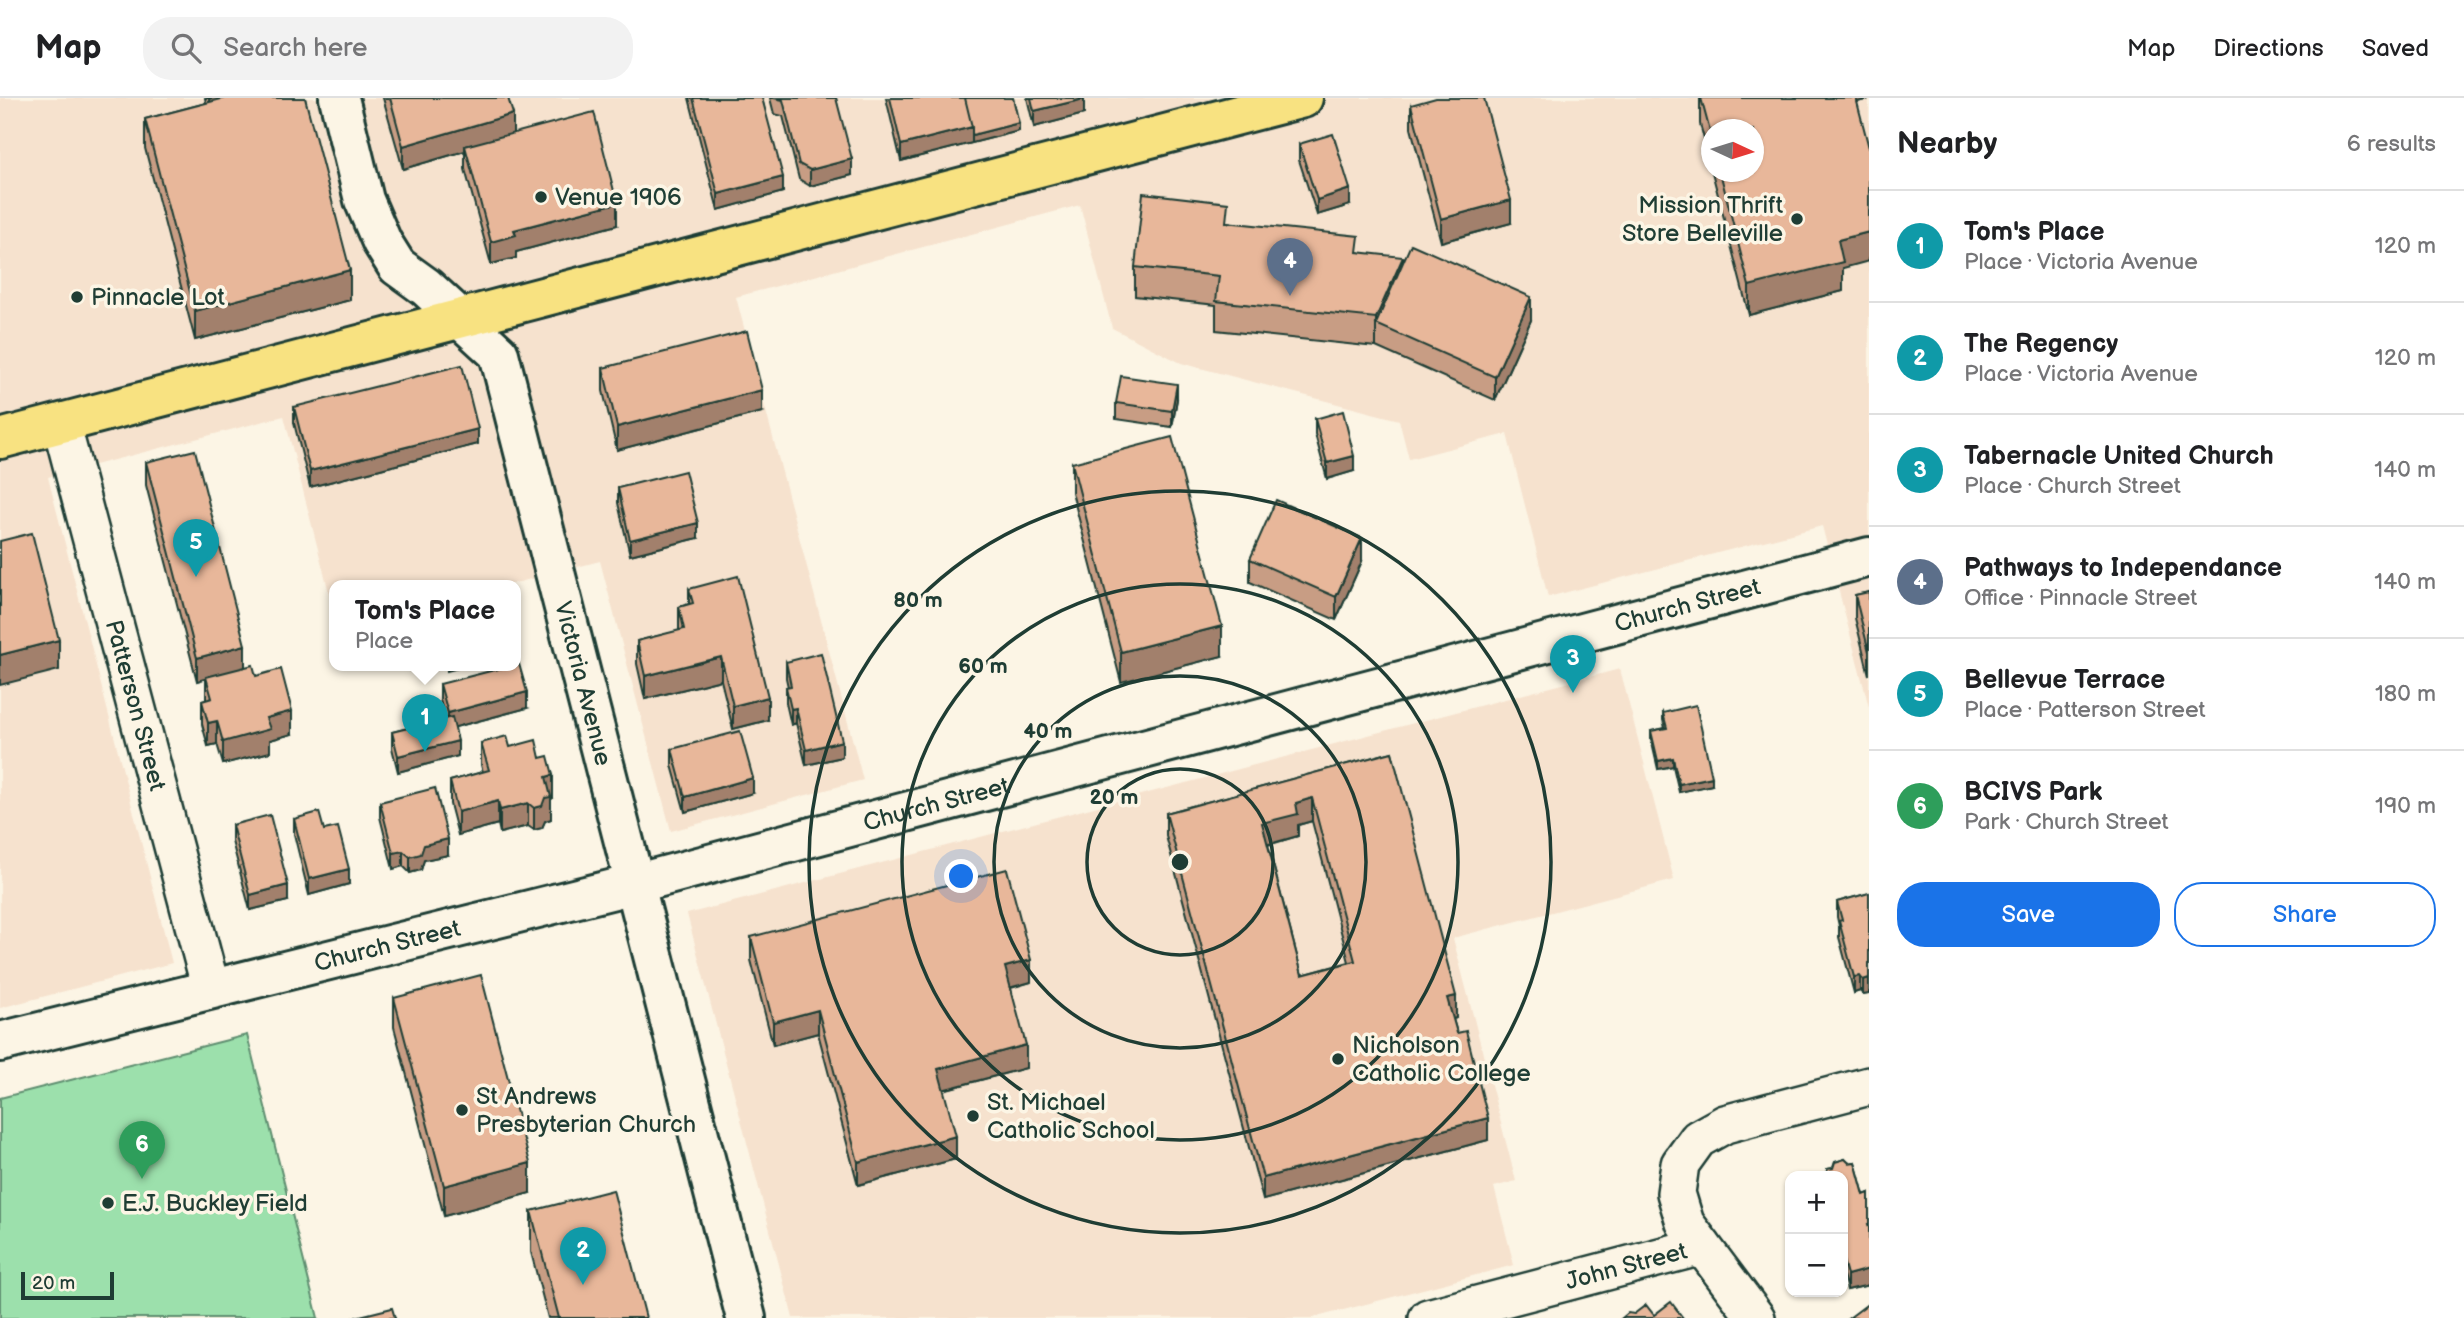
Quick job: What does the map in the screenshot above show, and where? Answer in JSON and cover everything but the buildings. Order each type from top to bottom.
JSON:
[{"type":"main road","points":[[0,439],[1303,98]]},
{"type":"street","name":"Victoria Avenue","points":[[339,98],[364,200],[382,242],[399,268],[426,287],[499,354],[746,1318]]},
{"type":"street","name":"Patterson Street","points":[[61,423],[211,989]]},
{"type":"street","name":"Church Street","points":[[0,1042],[634,884],[1869,556]]},
{"type":"street","points":[[1756,1318],[1685,1223],[1676,1193],[1679,1164],[1698,1139],[1725,1124],[1869,1086]]},
{"type":"street","name":"John Street","points":[[1428,1318],[1702,1246]]},
{"type":"shaded area","points":[[0,98],[1869,98],[1869,707],[1822,526],[1548,597],[1507,434],[1409,459],[1399,420],[1181,363],[1112,328],[1080,205],[736,297],[863,780],[671,831],[600,561],[521,582],[329,580],[329,592],[284,416],[48,477],[172,963],[0,1008]]},
{"type":"shaded area","points":[[1620,669],[1674,880],[1453,938],[1516,1181],[1494,1187],[1514,1265],[1313,1318],[793,1318],[687,914]]},
{"type":"green space","name":"E.J. Buckley Field","points":[[247,1035],[318,1318],[0,1318],[0,1098]]},
{"type":"place","name":"Venue 1906","points":[[541,197]]},
{"type":"place","name":"Mission Thrift Store Belleville","points":[[1797,219]]},
{"type":"place","name":"Pathways to Independance","points":[[1290,296]]},
{"type":"place","name":"Pinnacle Lot","points":[[77,297]]},
{"type":"place","name":"Bellevue Terrace","points":[[196,577]]},
{"type":"place","name":"Tabernacle United Church","points":[[1573,693]]},
{"type":"place","name":"Tom's Place","points":[[425,752]]},
{"type":"place","name":"Nicholson Catholic College","points":[[1338,1059]]},
{"type":"place","name":"St Andrews Presbyterian Church","points":[[462,1110]]},
{"type":"place","name":"St. Michael Catholic School","points":[[973,1116]]},
{"type":"place","name":"BCIVS Park","points":[[142,1179]]},
{"type":"place","name":"E.J. Buckley Field","points":[[108,1203]]},
{"type":"place","name":"The Regency","points":[[583,1285]]}]
